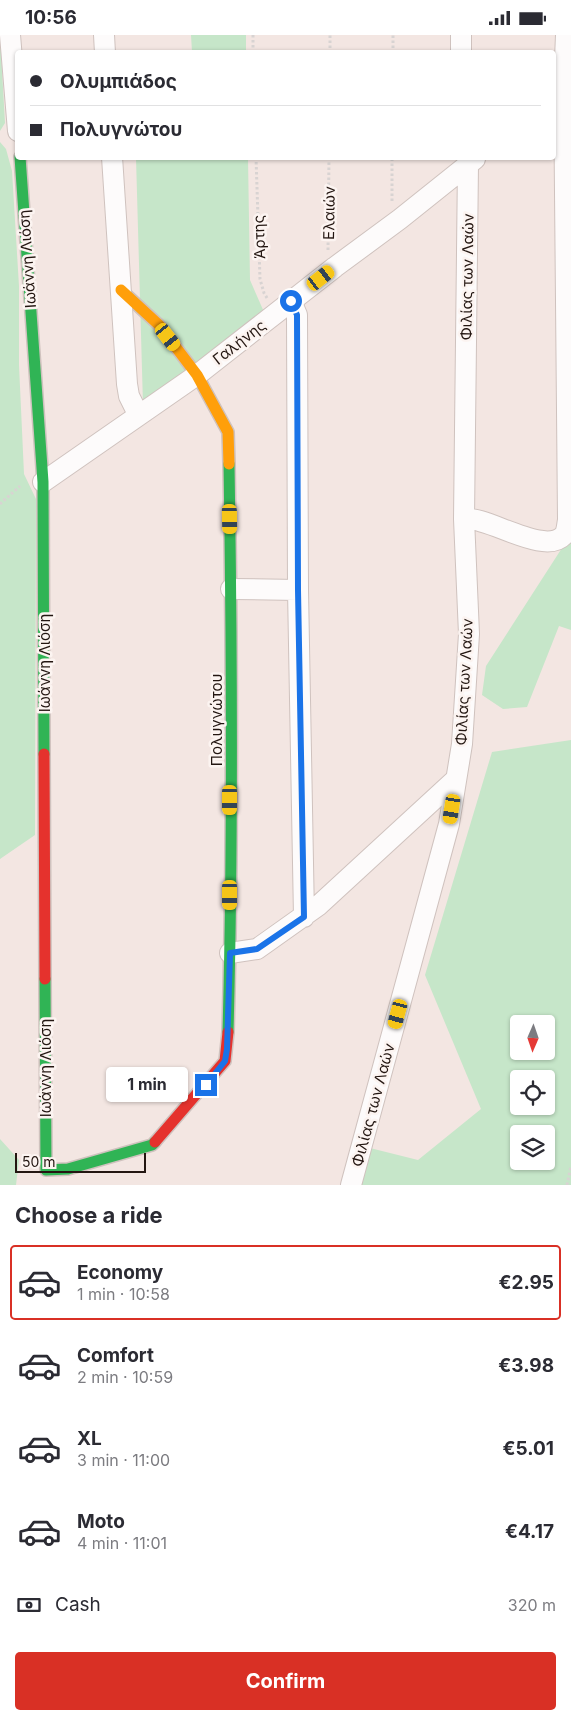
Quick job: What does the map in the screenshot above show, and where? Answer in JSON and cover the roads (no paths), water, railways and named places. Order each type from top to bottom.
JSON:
[{"type":"street","points":[[10,35],[15,95]]},
{"type":"street","points":[[104,35],[105,50]]},
{"type":"street","points":[[461,35],[461,50]]},
{"type":"street","points":[[464,519],[478,520],[517,535],[540,540],[559,538],[566,530],[568,510],[563,84],[566,35]]},
{"type":"street","name":"Ιωάννη Λιόση","points":[[20,160],[43,482],[46,1170]]},
{"type":"street","points":[[112,160],[126,384],[129,397],[138,414]]},
{"type":"street","name":"Φιλίας των Λαών","points":[[351,1185],[449,824],[462,744],[469,634],[464,519],[472,161]]},
{"type":"street","name":"Γαλήνης","points":[[43,482],[138,414],[197,375],[284,306],[400,219],[472,161]]},
{"type":"street","name":"Πολυγνώτου","points":[[46,1170],[68,1169],[152,1145],[211,1080],[225,1061],[227,1049],[230,953],[231,589],[228,432],[197,375],[159,325],[121,290]]},
{"type":"street","points":[[284,306],[297,315],[298,590],[304,917]]},
{"type":"street","points":[[231,589],[298,590]]},
{"type":"street","points":[[230,953],[257,949],[304,917],[456,779]]}]
